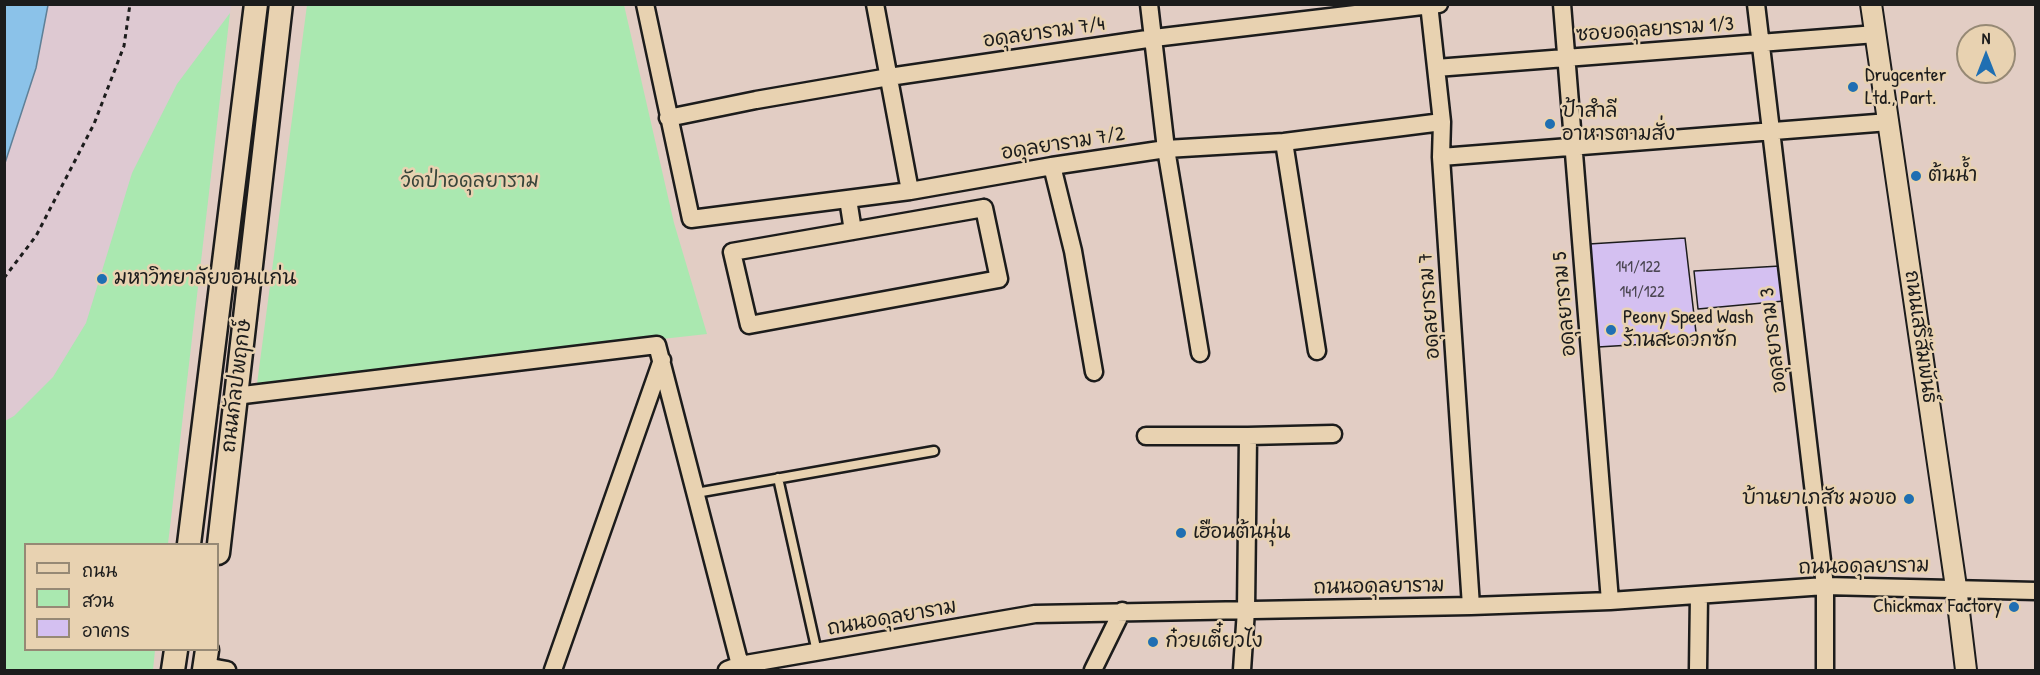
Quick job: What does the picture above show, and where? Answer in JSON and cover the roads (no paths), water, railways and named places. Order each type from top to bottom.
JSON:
[{"type":"main road","name":"ถนนกัลปพฤกษ์","points":[[189,543],[256,4]]},
{"type":"main road","name":"ถนนกัลปพฤกษ์","points":[[219,544],[281,4]]},
{"type":"main road","points":[[238,153],[264,158]]},
{"type":"main road","points":[[173,670],[176,651]]},
{"type":"street","points":[[645,4],[668,118]]},
{"type":"street","points":[[874,4],[910,191]]},
{"type":"street","points":[[1149,4],[1166,148],[1200,353]]},
{"type":"street","name":"อดุลยาราม 5","points":[[1562,4],[1610,601]]},
{"type":"street","name":"อดุลยาราม 3","points":[[1756,4],[1825,586],[1825,670]]},
{"type":"street","name":"ถนนเสรีสัมพันธ์","points":[[1871,4],[1956,587],[1966,670]]},
{"type":"street","name":"อดุลยาราม 7/4","points":[[668,118],[889,77],[1154,38],[1432,5]]},
{"type":"street","name":"อดุลยาราม 7","points":[[1432,5],[1442,122],[1441,157],[1471,606]]},
{"type":"street","name":"ซอยอดุลยาราม 1/3","points":[[1436,68],[1876,34]]},
{"type":"street","name":"อดุลยาราม 7/2","points":[[668,118],[692,219],[910,191],[1166,148],[1284,142],[1442,122]]},
{"type":"street","points":[[1441,157],[1889,122]]},
{"type":"street","points":[[1284,142],[1317,351]]},
{"type":"street","points":[[1052,166],[1073,251],[1094,372]]},
{"type":"street","points":[[848,199],[853,231]]},
{"type":"street","points":[[984,208],[999,279],[749,325],[732,252],[853,231],[984,208]]},
{"type":"street","points":[[235,396],[657,345],[696,493],[734,668]]},
{"type":"street","points":[[553,670],[662,360]]},
{"type":"street","points":[[1146,436],[1333,434]]},
{"type":"street","points":[[1242,670],[1246,610],[1248,436]]},
{"type":"street","name":"ถนนอดุลยาราม","points":[[734,668],[1035,614],[1471,606],[1699,596],[1825,586],[1956,587],[2036,591]]},
{"type":"street","points":[[1698,670],[1699,596]]},
{"type":"street","points":[[1093,670],[1122,611]]},
{"type":"street","points":[[205,662],[227,670]]},
{"type":"lane","points":[[696,493],[934,451]]},
{"type":"lane","points":[[778,478],[817,652]]},
{"type":"water","points":[[5,4],[48,5],[36,68],[5,163]]},
{"type":"place","name":"Drugcenter Ltd., Part.","points":[[1853,87]]},
{"type":"place","name":"ป้าสำลี อาหารตามสั่ง","points":[[1550,124]]},
{"type":"place","name":"ต้นน้ำ","points":[[1916,176]]},
{"type":"place","name":"มหาวิทยาลัยขอนแก่น","points":[[102,279]]},
{"type":"place","name":"Peony Speed Wash ร้านสะดวกซัก","points":[[1611,330]]},
{"type":"place","name":"บ้านยาเภสัช มอขอ","points":[[1909,499]]},
{"type":"place","name":"เฮือนต้นนุ่น","points":[[1181,533]]},
{"type":"place","name":"Chickmax Factory","points":[[2014,607]]},
{"type":"place","name":"ก๋วยเตี๋ยวไง","points":[[1153,642]]},
{"type":"park label","name":"วัดป่าอดุลยาราม","points":[[470,182]]}]
